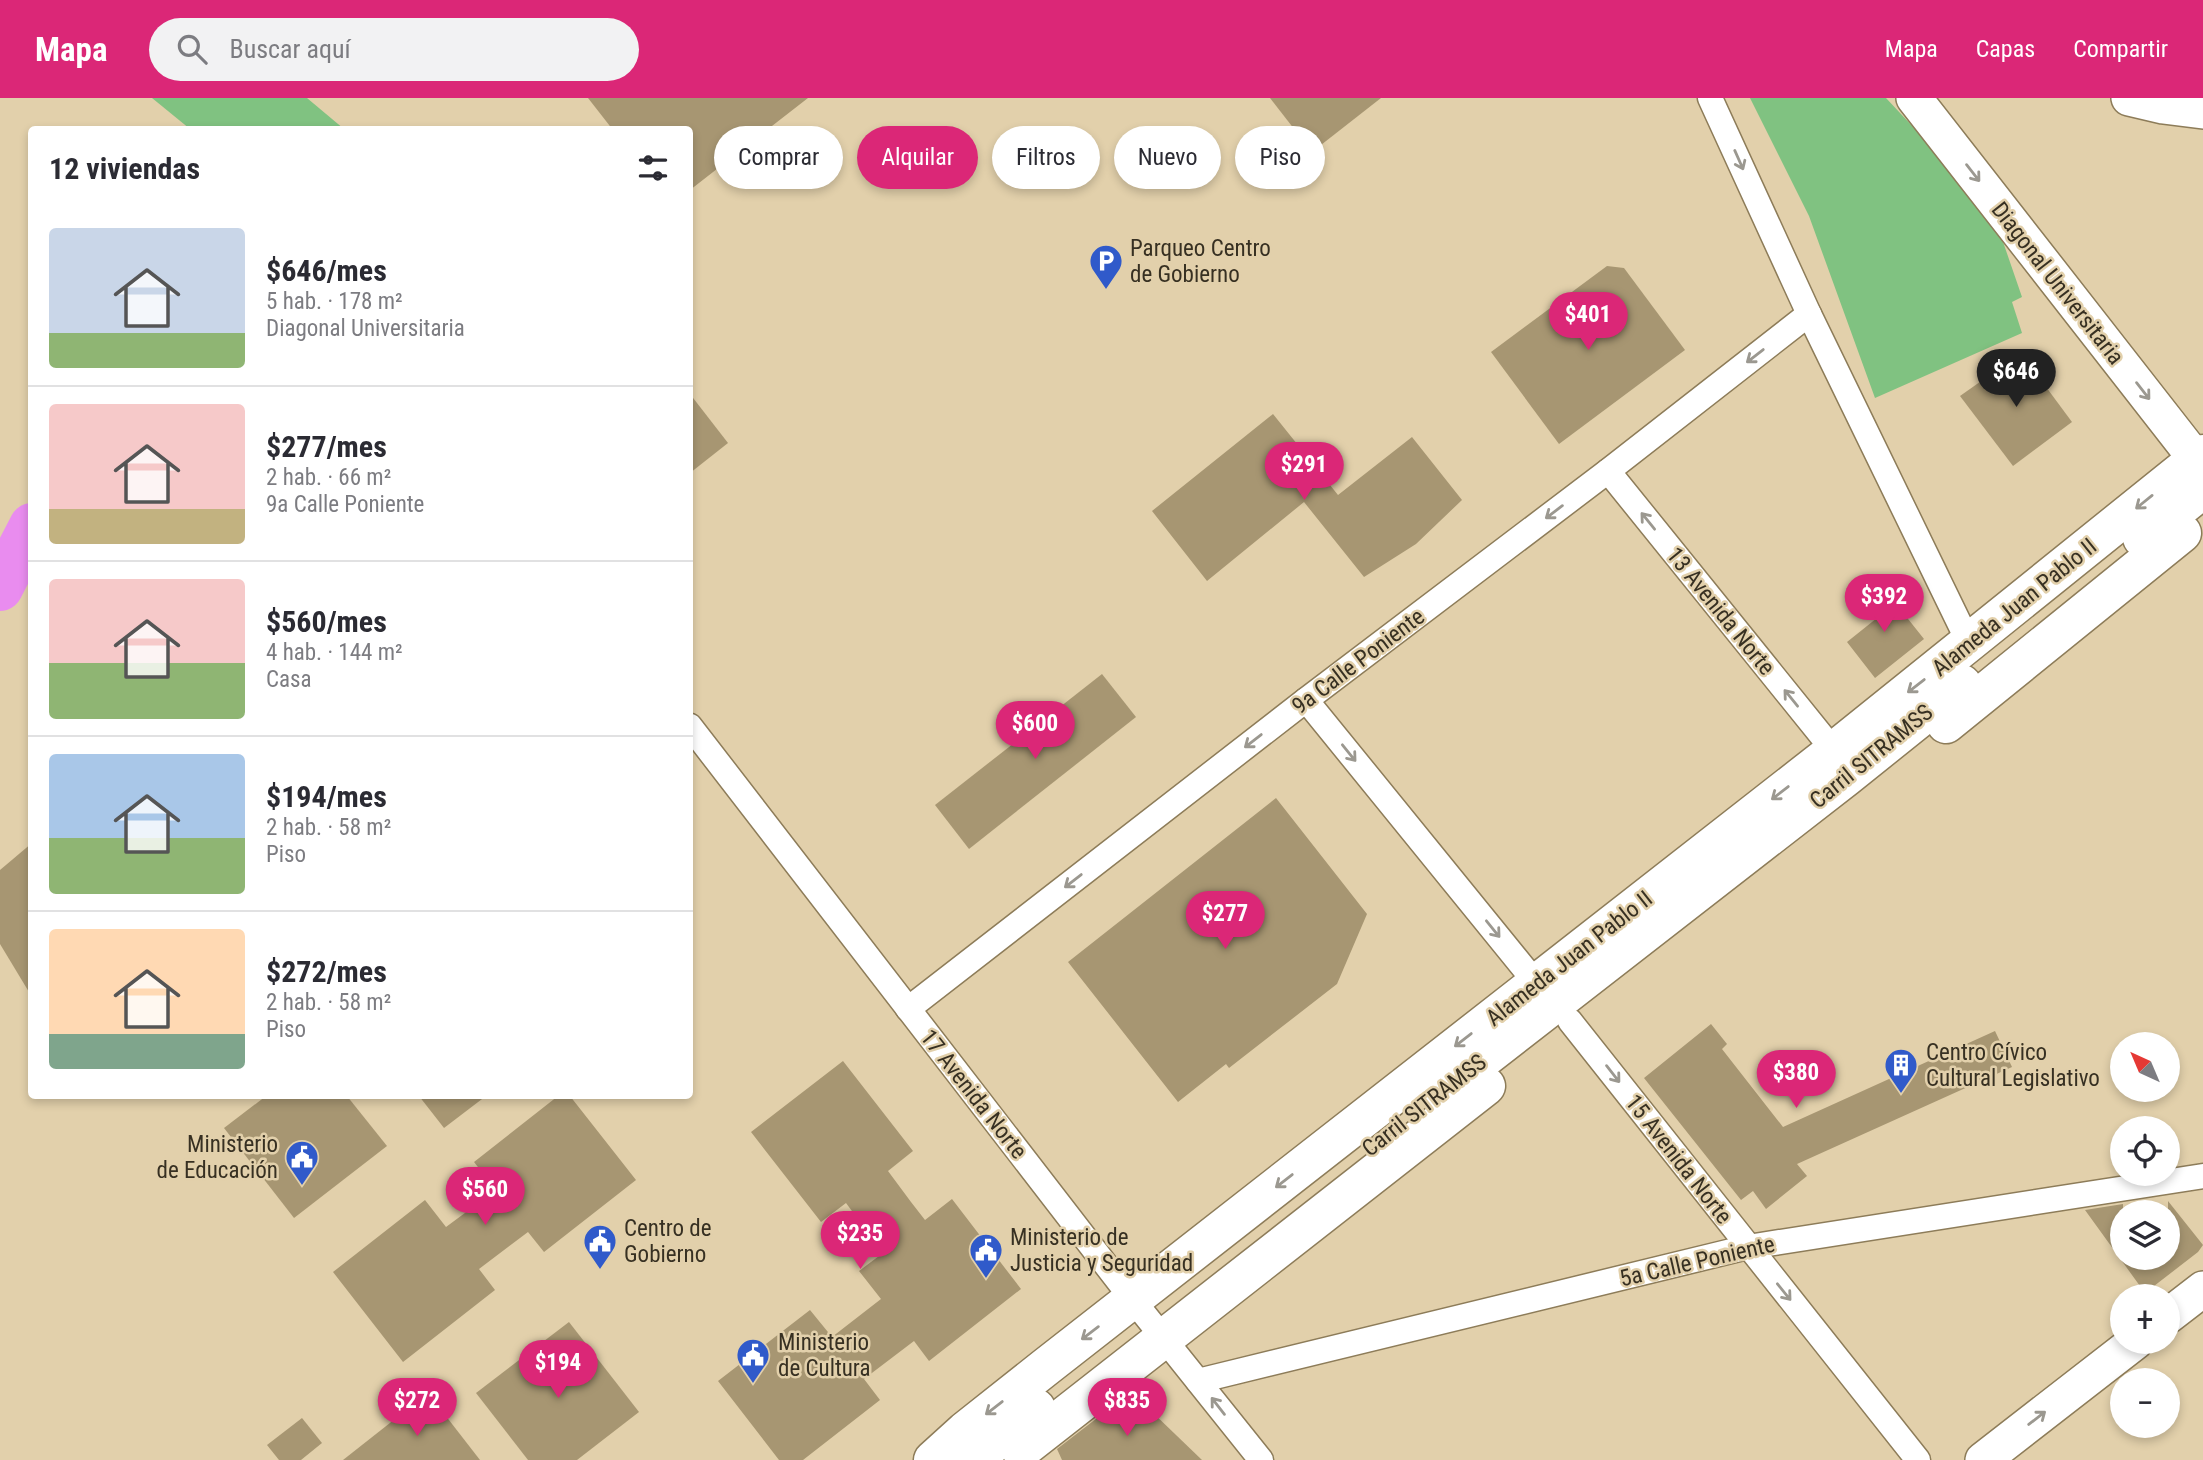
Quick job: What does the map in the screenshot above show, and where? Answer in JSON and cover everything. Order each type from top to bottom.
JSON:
[{"type":"main road","points":[[2129,98],[2203,111]]},
{"type":"main road","name":"Diagonal Universitaria","points":[[1925,105],[2201,467]]},
{"type":"main road","name":"Alameda Juan Pablo II","points":[[1008,1460],[1148,1319],[1536,983],[1969,643],[2201,467]]},
{"type":"main road","name":"Carril SITRAMSS","points":[[973,1460],[1148,1319],[1846,777],[2201,467]]},
{"type":"main road","name":"Alameda Juan Pablo II","points":[[933,1460],[985,1415],[1148,1319],[1570,1021],[1808,834],[2203,516]]},
{"type":"main road","points":[[2180,1307],[2203,1289]]},
{"type":"main road","points":[[1983,1460],[2120,1354]]},
{"type":"street","points":[[1710,98],[1809,314],[1969,643]]},
{"type":"street","name":"9a Calle Poniente","points":[[908,1009],[1809,314]]},
{"type":"street","name":"13 Avenida Norte","points":[[1608,471],[1833,751]]},
{"type":"street","points":[[1307,699],[1536,983]]},
{"type":"street","name":"17 Avenida Norte","points":[[693,730],[1148,1319],[1261,1460]]},
{"type":"street","name":"15 Avenida Norte","points":[[1570,1021],[1918,1460]]},
{"type":"street","name":"5a Calle Poniente","points":[[1198,1381],[1748,1247],[2199,1182]]},
{"type":"green space","points":[[152,98],[307,98],[340,126],[186,126]]},
{"type":"green space","points":[[1750,98],[1886,98],[1945,161],[2001,236],[2022,297],[2012,302],[2022,333],[1875,398],[1809,216]]},
{"type":"building","points":[[588,98],[808,98],[772,126],[714,126],[714,171],[693,188],[693,126],[610,126]]},
{"type":"building","points":[[1270,98],[1381,98],[1325,142],[1325,126],[1292,126]]},
{"type":"building","points":[[1607,266],[1624,268],[1685,350],[1559,444],[1491,352]]},
{"type":"building","points":[[2021,353],[2072,422],[2013,466],[1960,396]]},
{"type":"building","points":[[693,398],[728,443],[693,471]]},
{"type":"building","points":[[1273,414],[1338,495],[1412,437],[1462,500],[1416,544],[1364,577],[1304,502],[1207,581],[1152,511]]},
{"type":"building","points":[[1881,585],[1924,639],[1875,678],[1847,642],[1877,618],[1862,599]]},
{"type":"building","points":[[1102,674],[1136,717],[969,849],[935,805]]},
{"type":"building","points":[[1276,798],[1367,914],[1337,984],[1229,1068],[1226,1064],[1178,1102],[1068,962]]},
{"type":"building","points":[[28,846],[28,990],[0,944],[0,870]]},
{"type":"building","points":[[1711,1024],[1727,1044],[1722,1049],[1783,1127],[1995,1031],[2012,1067],[1797,1164],[1807,1176],[1766,1209],[1753,1191],[1741,1200],[1644,1078]]},
{"type":"building","points":[[843,1061],[913,1151],[888,1171],[925,1220],[952,1199],[1021,1289],[929,1361],[914,1341],[864,1379],[880,1400],[803,1460],[779,1460],[718,1381],[810,1310],[832,1337],[881,1299],[859,1271],[883,1253],[846,1203],[821,1222],[751,1132]]},
{"type":"building","name":"Ministerio de Educación","points":[[262,1099],[349,1099],[387,1146],[294,1218],[224,1128]]},
{"type":"building","points":[[421,1099],[482,1099],[444,1128]]},
{"type":"building","points":[[554,1099],[572,1099],[636,1180],[544,1252],[528,1232],[479,1269],[495,1290],[403,1362],[333,1272],[425,1200],[446,1227],[496,1190],[474,1162]]},
{"type":"building","points":[[2110,1206],[2110,1245],[2085,1210]]},
{"type":"building","points":[[2180,1216],[2203,1245],[2180,1266]]},
{"type":"building","points":[[2128,1270],[2175,1270],[2157,1284],[2138,1284]]},
{"type":"building","points":[[569,1322],[639,1412],[577,1460],[528,1460],[476,1393]]},
{"type":"building","points":[[428,1393],[480,1460],[343,1460]]},
{"type":"building","points":[[1123,1398],[1137,1401],[1149,1409],[1202,1460],[1062,1460],[1057,1449]]},
{"type":"building","points":[[302,1418],[322,1443],[301,1460],[279,1460],[267,1445]]},
{"type":"waterway","points":[[0,588],[28,534]]},
{"type":"place","name":"Parqueo Centro de Gobierno","points":[[1106,291]]},
{"type":"place","name":"Centro Cívico Cultural Legislativo","points":[[1901,1095]]},
{"type":"place","name":"Ministerio de Educación","points":[[302,1187]]},
{"type":"place","name":"Centro de Gobierno","points":[[600,1271]]},
{"type":"place","name":"Ministerio de Justicia y Seguridad","points":[[986,1280]]},
{"type":"place","name":"Ministerio de Cultura","points":[[753,1385]]}]
